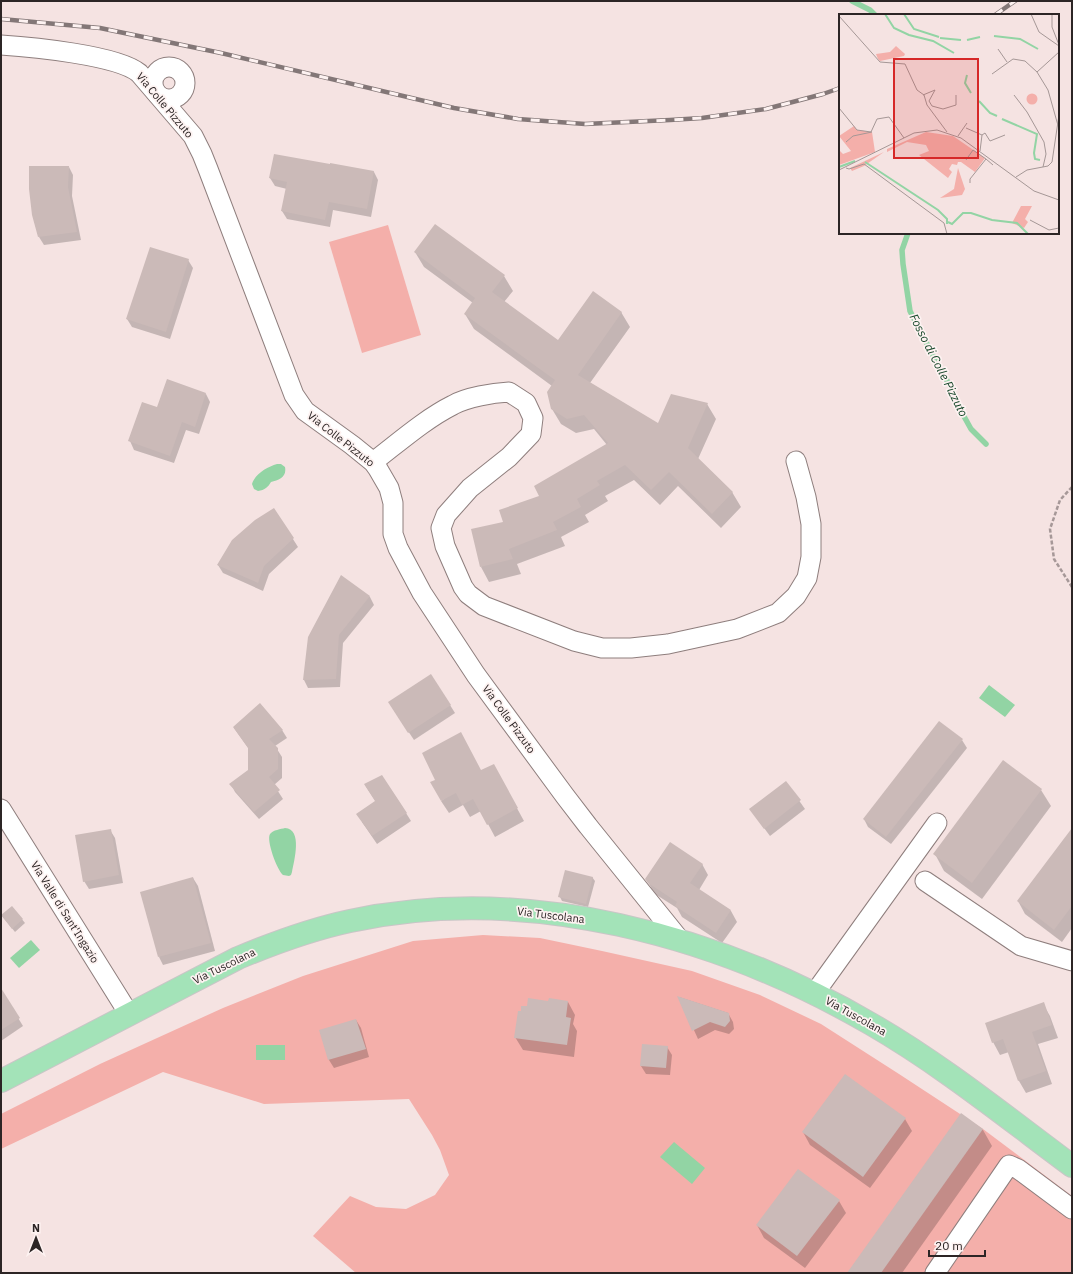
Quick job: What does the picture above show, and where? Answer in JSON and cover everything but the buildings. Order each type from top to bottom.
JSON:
[{"type":"main road","name":"Via Tuscolana","points":[[1,1081],[238,958],[259,949],[315,930],[350,921],[403,912],[454,909],[489,909],[532,905],[565,916],[629,922],[742,962],[814,994],[856,1015],[919,1054],[1072,1166]]},
{"type":"street","name":"Via Colle Pizzuto","points":[[1,46],[76,54],[122,63],[138,73],[193,136],[202,154],[294,395],[305,411],[373,462],[385,478],[394,503],[394,534],[399,553],[422,593],[476,675],[569,801],[680,940]]},
{"type":"street","points":[[373,462],[418,427],[454,404],[489,394],[510,392],[526,403],[533,418],[531,434],[508,456],[470,488],[446,515],[441,528],[445,546],[463,587],[468,594],[475,601],[493,611],[574,641],[602,648],[631,648],[668,644],[738,629],[778,614],[796,596],[807,578],[811,557],[811,524],[806,497],[796,461]]},
{"type":"street","name":"Via Valle di Sant'Ingazio","points":[[1,809],[129,1014]]},
{"type":"street","points":[[814,994],[937,823]]},
{"type":"street","points":[[925,881],[1021,946],[1072,961]]},
{"type":"street","points":[[935,1273],[1009,1165],[1018,1169],[1072,1209]]},
{"type":"path","points":[[1072,487],[1060,500],[1050,529],[1054,559],[1072,587]]},
{"type":"shaded area","points":[[388,225],[421,335],[362,353],[329,242]]},
{"type":"shaded area","points":[[281,464],[285,467],[284,476],[271,482],[263,490],[258,491],[254,489],[252,484],[256,477],[265,469]]},
{"type":"shaded area","points":[[989,685],[1015,705],[1005,717],[979,698]]},
{"type":"shaded area","points":[[285,828],[291,830],[296,839],[292,872],[289,876],[283,875],[278,867],[273,855],[269,837],[271,833]]},
{"type":"shaded area","points":[[483,935],[540,938],[692,971],[760,995],[821,1024],[983,1129],[1072,1196],[1072,1273],[356,1273],[313,1236],[350,1196],[376,1207],[406,1209],[435,1195],[449,1175],[440,1150],[409,1099],[264,1104],[163,1072],[1,1149],[1,1114],[100,1064],[223,1008],[303,976],[413,941]]},
{"type":"shaded area","points":[[31,940],[40,950],[19,968],[10,958]]},
{"type":"shaded area","points":[[256,1045],[285,1045],[285,1060],[256,1060]]},
{"type":"shaded area","points":[[674,1142],[705,1168],[692,1184],[660,1157]]},
{"type":"waterway","name":"Fosso di Colle Pizzuto","points":[[852,1],[870,10],[874,14]]},
{"type":"waterway","name":"Fosso di Colle Pizzuto","points":[[908,234],[902,250],[910,311],[952,389],[961,411],[971,429],[986,444]]},
{"type":"railway","points":[[996,14],[1015,1]]},
{"type":"railway","points":[[1,19],[100,28],[221,53],[454,108],[518,119],[585,124],[702,118],[766,109],[839,88]]}]
